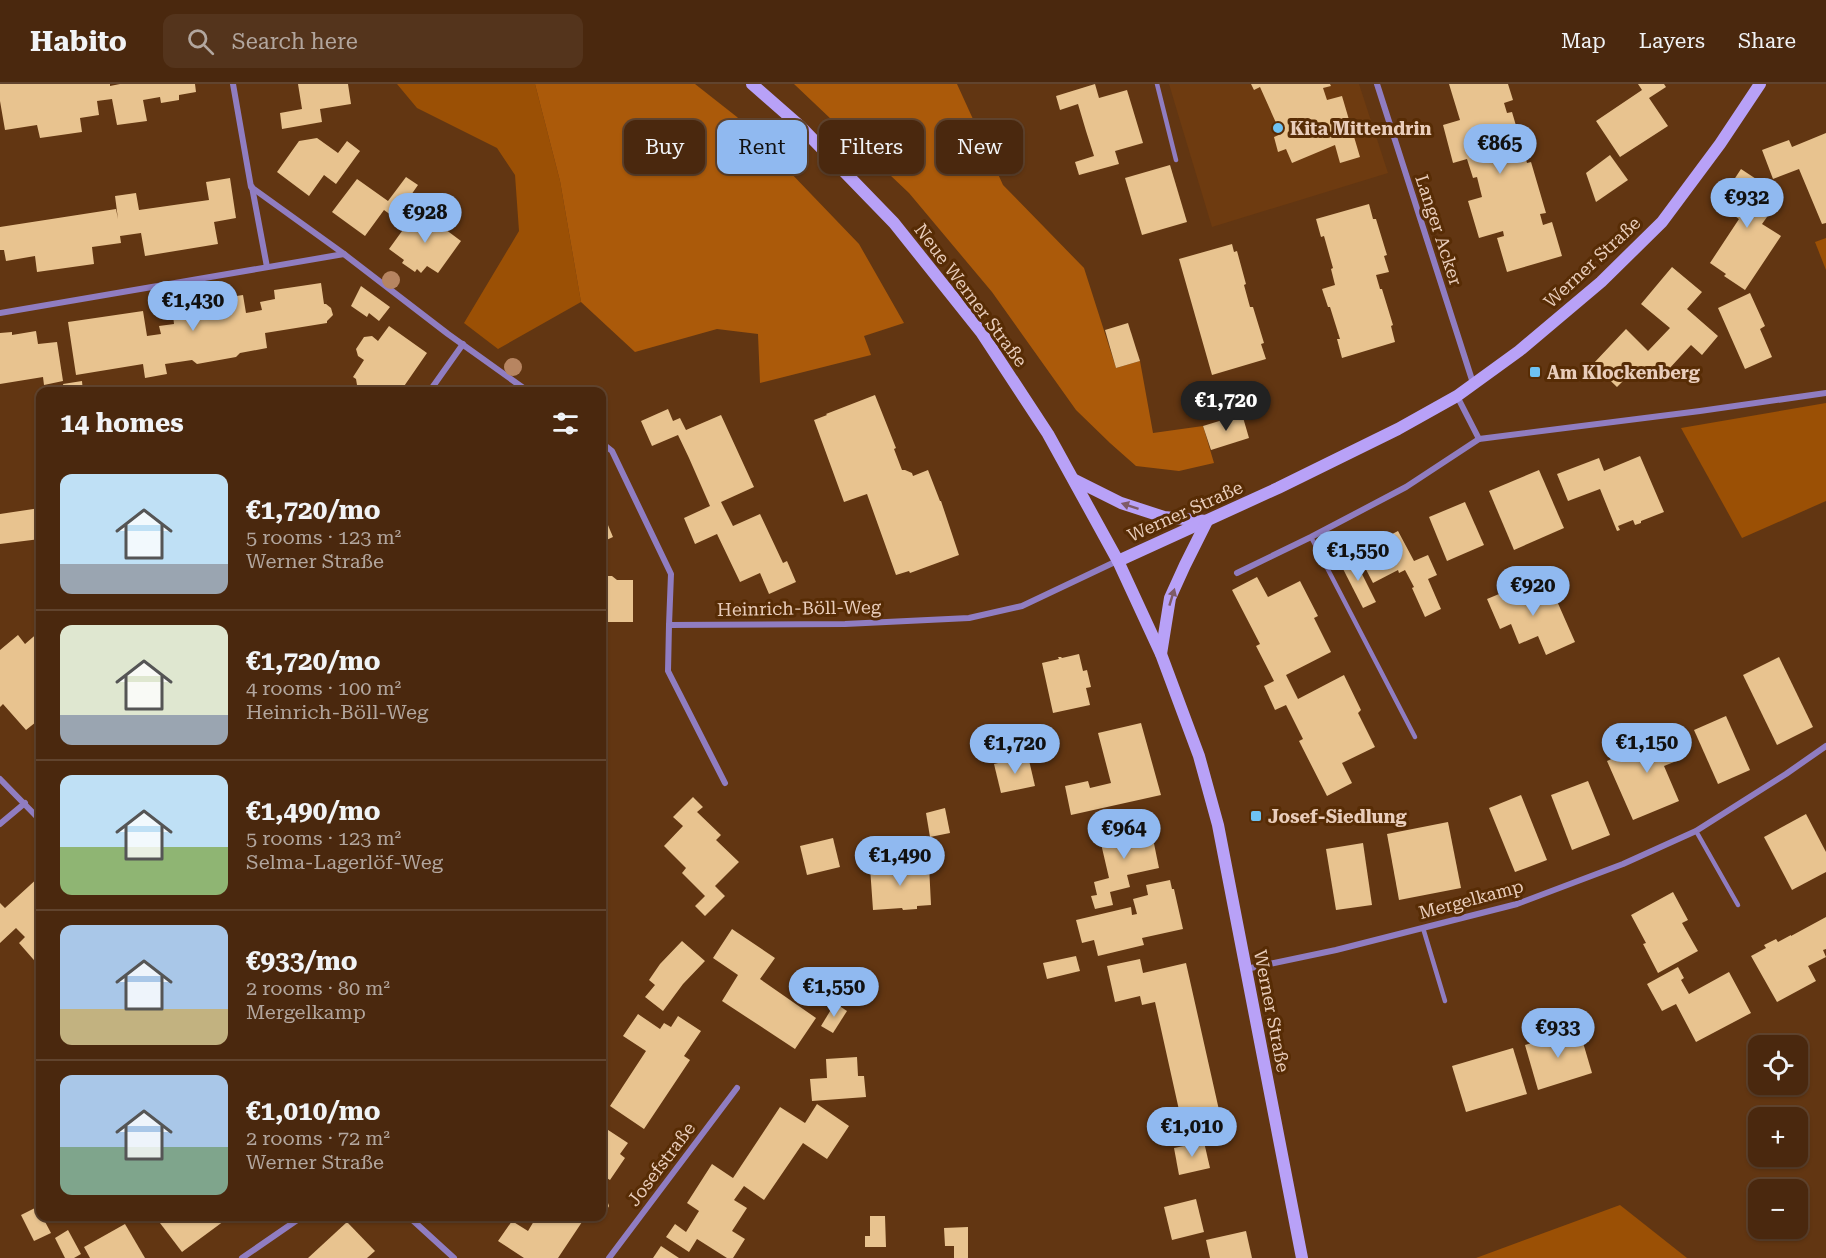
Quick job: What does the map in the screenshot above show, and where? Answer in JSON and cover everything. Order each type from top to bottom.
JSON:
[{"type":"main road","name":"Neue Werner Straße","points":[[752,84],[800,126],[901,232],[981,332],[1048,434],[1118,561]]},
{"type":"main road","name":"Werner Straße","points":[[1302,1258],[1218,825],[1199,756],[1161,654],[1118,561],[1208,521],[1398,429],[1456,396],[1519,351],[1601,282],[1662,222],[1720,144],[1760,84]]},
{"type":"main road","points":[[1075,480],[1121,503],[1164,517],[1208,521],[1170,598],[1161,654]]},
{"type":"street","points":[[233,84],[267,267]]},
{"type":"street","name":"Langer Acker","points":[[1377,84],[1473,385]]},
{"type":"street","points":[[251,187],[523,387]]},
{"type":"street","points":[[0,313],[344,254]]},
{"type":"street","points":[[433,387],[463,344]]},
{"type":"street","points":[[1237,573],[1406,487],[1479,439],[1826,393]]},
{"type":"street","points":[[1456,396],[1479,439]]},
{"type":"street","points":[[606,446],[612,451],[671,574],[668,671],[725,783]]},
{"type":"street","name":"Heinrich-Böll-Weg","points":[[669,625],[845,624],[969,618],[1022,606],[1118,561]]},
{"type":"street","name":"Mergelkamp","points":[[1246,969],[1336,950],[1517,904],[1623,864],[1696,831],[1826,746]]},
{"type":"street","points":[[0,779],[36,815]]},
{"type":"street","points":[[0,824],[25,803]]},
{"type":"street","name":"Josefstraße","points":[[609,1258],[737,1088]]},
{"type":"street","points":[[242,1258],[296,1221]]},
{"type":"street","points":[[413,1221],[454,1258]]},
{"type":"lane","points":[[1157,84],[1176,160]]},
{"type":"lane","points":[[1311,537],[1415,737]]},
{"type":"lane","points":[[1696,831],[1738,905]]},
{"type":"lane","points":[[1424,928],[1445,1002]]},
{"type":"shaded area","points":[[397,84],[535,84],[560,181],[581,302],[498,349],[464,323],[519,231],[515,175],[497,148],[417,108]]},
{"type":"shaded area","points":[[535,84],[695,84],[740,120],[717,120],[717,174],[792,174],[859,244],[904,323],[864,336],[871,355],[760,383],[758,334],[717,329],[635,352],[581,302],[560,181]]},
{"type":"shaded area","points":[[794,84],[957,84],[973,120],[936,120],[936,174],[998,174],[1003,185],[1084,268],[1116,368],[1140,361],[1153,433],[1203,426],[1214,463],[1179,471],[1136,466],[1076,410],[992,292],[909,193],[889,174],[924,174],[924,120],[832,120]]},
{"type":"shaded area","name":"Kita Mittendrin","points":[[1169,84],[1359,84],[1388,173],[1212,227]]},
{"type":"shaded area","points":[[1826,238],[1826,270],[1815,242]]},
{"type":"shaded area","points":[[1826,403],[1826,501],[1742,538],[1681,428]]},
{"type":"shaded area","points":[[1620,1205],[1687,1258],[1476,1258]]},
{"type":"building","points":[[0,84],[110,84],[110,86],[195,84],[196,92],[179,95],[179,100],[161,103],[160,97],[143,100],[147,121],[117,125],[112,99],[97,101],[99,115],[80,118],[82,132],[40,138],[37,125],[5,130],[0,101]]},
{"type":"building","points":[[298,84],[348,84],[351,104],[320,109],[322,122],[282,129],[280,113],[302,109]]},
{"type":"building","points":[[1095,84],[1099,98],[1127,90],[1143,143],[1115,151],[1119,164],[1079,175],[1075,162],[1094,156],[1078,104],[1060,110],[1056,96]]},
{"type":"building","points":[[1251,84],[1330,84],[1331,86],[1323,88],[1327,100],[1342,96],[1360,157],[1340,163],[1335,145],[1292,163],[1286,149],[1278,152],[1274,137],[1281,134],[1260,87],[1254,90]]},
{"type":"building","points":[[1449,84],[1508,84],[1513,100],[1504,103],[1507,113],[1512,112],[1527,163],[1531,162],[1546,213],[1540,214],[1543,225],[1552,222],[1562,256],[1507,272],[1497,238],[1504,236],[1503,231],[1479,238],[1468,201],[1482,197],[1477,177],[1473,178],[1467,159],[1453,163],[1443,125],[1460,120]]},
{"type":"building","points":[[1638,84],[1664,84],[1666,87],[1649,98],[1668,126],[1620,157],[1596,121],[1642,90]]},
{"type":"building","points":[[1826,133],[1826,223],[1822,224],[1799,169],[1773,179],[1762,150],[1789,140],[1792,147]]},
{"type":"building","points":[[317,138],[338,153],[347,141],[360,151],[336,184],[324,175],[309,196],[277,172],[299,141]]},
{"type":"building","points":[[1610,155],[1628,180],[1596,202],[1586,173]]},
{"type":"building","points":[[1170,165],[1187,222],[1142,235],[1125,178]]},
{"type":"building","points":[[1741,169],[1782,196],[1762,224],[1781,236],[1745,290],[1710,263],[1739,219],[1718,204]]},
{"type":"building","points":[[406,177],[418,185],[395,218],[384,210],[365,236],[332,212],[357,179],[388,201]]},
{"type":"building","points":[[230,178],[236,218],[214,222],[218,244],[145,256],[141,233],[120,236],[121,243],[92,247],[94,264],[37,272],[35,256],[6,261],[4,250],[0,250],[0,227],[116,209],[118,219],[115,196],[136,193],[139,210],[209,200],[206,182]]},
{"type":"building","points":[[1369,204],[1387,255],[1384,256],[1389,272],[1376,275],[1393,325],[1391,326],[1395,342],[1342,358],[1337,339],[1340,339],[1322,289],[1335,285],[1331,269],[1333,268],[1324,236],[1321,237],[1316,219]]},
{"type":"building","points":[[418,209],[461,241],[438,273],[427,266],[421,273],[417,269],[415,272],[402,263],[404,260],[389,249]]},
{"type":"building","points":[[1232,244],[1234,252],[1237,251],[1250,307],[1253,307],[1264,343],[1261,344],[1266,359],[1212,375],[1179,259]]},
{"type":"building","points":[[1672,267],[1702,292],[1687,309],[1718,336],[1702,355],[1691,345],[1668,370],[1659,362],[1644,378],[1635,369],[1617,387],[1593,364],[1626,329],[1648,351],[1670,328],[1641,304]]},
{"type":"building","points":[[321,283],[324,304],[331,308],[333,315],[327,323],[265,333],[267,348],[240,353],[236,357],[197,364],[192,360],[165,364],[167,374],[145,378],[143,364],[76,375],[68,322],[143,311],[147,336],[161,334],[159,326],[174,324],[172,306],[243,295],[246,313],[262,310],[260,302],[275,299],[274,290]]},
{"type":"building","points":[[361,286],[390,307],[379,321],[369,313],[367,317],[351,306]]},
{"type":"building","points":[[1750,293],[1765,326],[1760,329],[1772,357],[1745,369],[1718,308]]},
{"type":"building","points":[[1128,323],[1140,361],[1116,368],[1105,330]]},
{"type":"building","points":[[389,326],[427,353],[403,387],[360,387],[357,385],[353,377],[364,360],[358,356],[356,349],[364,337],[372,336],[378,341]]},
{"type":"building","points":[[36,331],[38,344],[57,342],[63,381],[44,385],[43,377],[0,384],[0,333],[12,332],[12,335]]},
{"type":"building","points":[[82,381],[83,387],[64,387],[63,384]]},
{"type":"building","points":[[875,395],[896,448],[894,449],[902,470],[912,473],[913,476],[928,470],[959,555],[910,573],[909,571],[896,575],[867,494],[844,502],[814,420]]},
{"type":"building","points":[[668,409],[673,421],[680,418],[686,430],[721,415],[754,487],[721,502],[733,526],[760,514],[783,563],[787,561],[796,582],[769,594],[760,573],[740,582],[717,534],[695,544],[684,518],[710,506],[689,458],[678,435],[652,446],[641,421]]},
{"type":"building","points":[[1242,414],[1249,438],[1211,450],[1203,426]]},
{"type":"building","points":[[1640,456],[1664,512],[1635,525],[1633,520],[1618,526],[1620,530],[1617,531],[1600,489],[1568,501],[1557,474],[1599,458],[1604,471]]},
{"type":"building","points":[[1539,470],[1564,528],[1514,550],[1489,491]]},
{"type":"building","points":[[1465,502],[1484,545],[1447,561],[1429,517]]},
{"type":"building","points":[[36,509],[36,540],[0,544],[0,514]]},
{"type":"building","points":[[606,520],[613,537],[606,540]]},
{"type":"building","points":[[1398,531],[1414,561],[1428,555],[1437,575],[1428,579],[1441,609],[1425,617],[1405,570],[1399,573],[1398,570],[1373,583],[1357,552]]},
{"type":"building","points":[[1353,556],[1376,602],[1363,608],[1340,563]]},
{"type":"building","points":[[606,576],[612,576],[617,580],[633,580],[633,622],[606,622]]},
{"type":"building","points":[[1257,577],[1268,597],[1300,581],[1318,616],[1314,618],[1331,652],[1286,675],[1298,699],[1344,675],[1361,710],[1358,713],[1375,747],[1342,763],[1352,783],[1327,796],[1299,741],[1303,739],[1286,705],[1275,710],[1264,686],[1274,681],[1256,646],[1260,644],[1232,590]]},
{"type":"building","points":[[1549,583],[1575,642],[1546,655],[1538,636],[1519,644],[1511,624],[1500,629],[1487,599],[1516,587],[1520,596]]},
{"type":"building","points":[[36,634],[36,722],[26,730],[3,704],[0,707],[0,650],[18,635],[25,644]]},
{"type":"building","points":[[1079,654],[1083,671],[1087,670],[1091,687],[1086,688],[1090,705],[1053,713],[1042,663],[1059,659],[1058,657]]},
{"type":"building","points":[[1779,657],[1813,727],[1777,745],[1743,675]]},
{"type":"building","points":[[1726,716],[1750,770],[1718,784],[1694,730]]},
{"type":"building","points":[[1141,723],[1161,795],[1071,815],[1065,786],[1088,781],[1090,788],[1111,783],[1098,733]]},
{"type":"building","points":[[1664,723],[1679,760],[1664,766],[1679,801],[1633,820],[1607,761],[1651,741],[1646,731]]},
{"type":"building","points":[[1028,756],[1035,786],[1001,793],[994,764]]},
{"type":"building","points":[[1588,781],[1610,835],[1572,850],[1551,795]]},
{"type":"building","points":[[1521,795],[1547,860],[1515,872],[1489,808]]},
{"type":"building","points":[[693,797],[703,807],[697,812],[721,835],[716,840],[739,862],[715,886],[725,896],[705,916],[695,906],[705,896],[682,873],[686,868],[664,846],[683,826],[673,817]]},
{"type":"building","points":[[945,808],[950,833],[930,837],[926,813]]},
{"type":"building","points":[[1806,814],[1826,852],[1826,872],[1792,890],[1764,837]]},
{"type":"building","points":[[1448,822],[1461,888],[1399,900],[1387,834]]},
{"type":"building","points":[[1150,824],[1159,868],[1127,875],[1130,887],[1110,892],[1113,905],[1095,909],[1091,896],[1097,895],[1094,882],[1109,878],[1099,835]]},
{"type":"building","points":[[833,838],[840,867],[807,875],[800,846]]},
{"type":"building","points":[[1363,843],[1372,905],[1336,910],[1326,849]]},
{"type":"building","points":[[906,864],[906,866],[929,865],[931,905],[917,906],[917,909],[873,910],[870,867]]},
{"type":"building","points":[[36,880],[36,962],[19,943],[25,937],[16,928],[0,943],[0,903],[5,908]]},
{"type":"building","points":[[1170,880],[1183,929],[1142,938],[1144,945],[1098,956],[1094,940],[1082,943],[1076,920],[1131,907],[1132,915],[1137,914],[1133,899],[1148,895],[1146,885]]},
{"type":"building","points":[[1673,892],[1688,920],[1682,923],[1698,951],[1658,973],[1631,915]]},
{"type":"building","points":[[1826,917],[1826,949],[1823,950],[1826,957],[1808,966],[1816,981],[1777,1002],[1751,956],[1766,948],[1764,945],[1776,939],[1778,942]]},
{"type":"building","points":[[732,929],[775,958],[760,979],[816,1018],[795,1049],[722,1001],[738,975],[713,958]]},
{"type":"building","points":[[682,941],[705,961],[683,984],[663,1011],[645,997],[655,985],[649,980],[660,964]]},
{"type":"building","points":[[1076,956],[1080,971],[1047,979],[1043,963]]},
{"type":"building","points":[[1140,959],[1143,973],[1186,963],[1219,1110],[1181,1119],[1155,1002],[1142,1005],[1140,996],[1115,1002],[1107,966]]},
{"type":"building","points":[[1678,967],[1684,978],[1681,980],[1689,994],[1729,972],[1751,1013],[1696,1042],[1676,1004],[1662,1011],[1647,984]]},
{"type":"building","points":[[835,1003],[847,1011],[833,1033],[821,1026]]},
{"type":"building","points":[[638,1014],[660,1029],[664,1023],[671,1027],[678,1016],[701,1031],[684,1056],[690,1060],[644,1129],[610,1106],[646,1051],[623,1036]]},
{"type":"building","points":[[1579,1029],[1592,1073],[1538,1090],[1525,1045]]},
{"type":"building","points":[[1513,1048],[1527,1094],[1466,1112],[1452,1066]]},
{"type":"building","points":[[857,1057],[858,1076],[864,1076],[866,1097],[812,1101],[810,1079],[827,1078],[826,1059]]},
{"type":"building","points":[[817,1104],[849,1126],[827,1159],[803,1143],[764,1200],[744,1186],[734,1200],[747,1208],[732,1231],[745,1239],[733,1258],[727,1258],[697,1239],[689,1252],[666,1237],[675,1224],[686,1232],[699,1211],[687,1203],[712,1164],[733,1178],[780,1107],[805,1123]]},
{"type":"building","points":[[606,1129],[628,1143],[620,1154],[625,1158],[610,1180],[606,1178]]},
{"type":"building","points":[[1204,1142],[1210,1168],[1179,1175],[1174,1148]]},
{"type":"building","points":[[1196,1199],[1204,1232],[1172,1240],[1164,1207]]},
{"type":"building","points":[[36,1208],[36,1221],[45,1221],[51,1233],[34,1241],[21,1215]]},
{"type":"building","points":[[870,1216],[885,1216],[886,1247],[865,1247],[865,1236],[870,1236]]},
{"type":"building","points":[[163,1221],[224,1221],[182,1252],[160,1223]]},
{"type":"building","points":[[512,1221],[528,1231],[534,1221],[583,1221],[558,1258],[524,1258],[498,1241]]},
{"type":"building","points":[[347,1222],[375,1251],[367,1258],[308,1258]]},
{"type":"building","points":[[125,1224],[145,1258],[90,1258],[84,1247]]},
{"type":"building","points":[[968,1227],[968,1258],[954,1258],[954,1246],[945,1246],[944,1228]]},
{"type":"building","points":[[68,1230],[81,1254],[74,1258],[65,1258],[55,1238]]},
{"type":"building","points":[[1246,1231],[1252,1258],[1210,1258],[1206,1240]]},
{"type":"building","points":[[661,1246],[679,1258],[653,1258]]},
{"type":"place","name":"Kita Mittendrin","points":[[1278,128]]},
{"type":"place","name":"Am Klockenberg","points":[[1535,372]]},
{"type":"place","name":"Josef-Siedlung","points":[[1256,816]]}]
